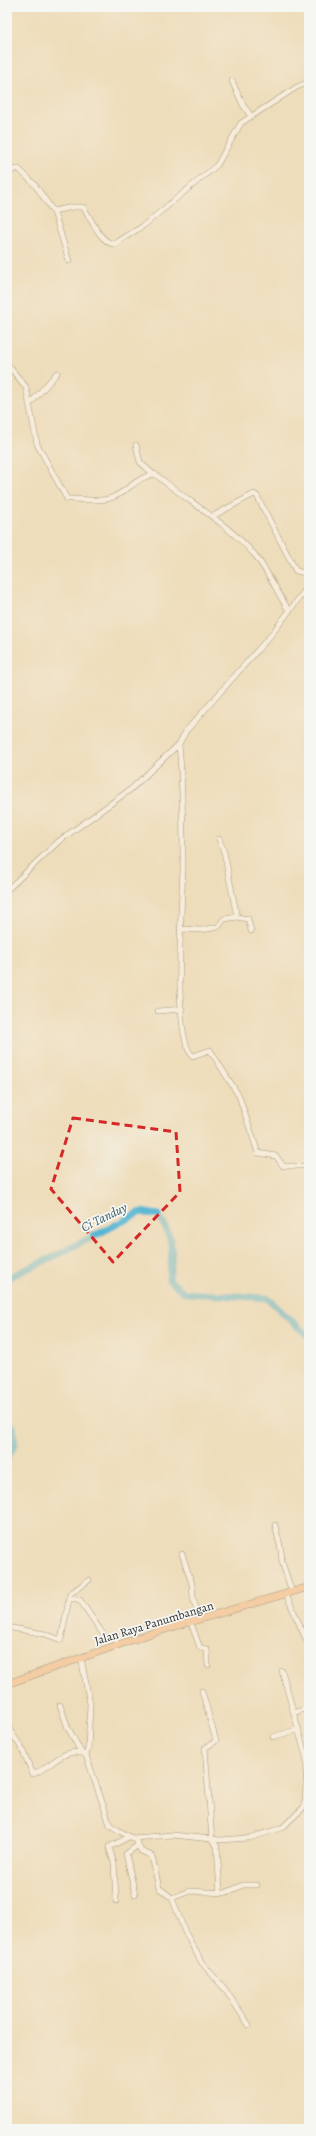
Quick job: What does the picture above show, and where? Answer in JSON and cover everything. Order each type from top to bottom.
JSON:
[{"type":"main road","name":"Jalan Raya Panumbangan","points":[[7,1684],[118,1645],[309,1587]]},
{"type":"street","points":[[232,81],[243,105],[251,116]]},
{"type":"street","points":[[54,212],[73,207],[83,207],[101,234],[110,243],[114,244],[143,226],[172,200],[215,167],[239,125],[297,87],[309,82]]},
{"type":"street","points":[[7,173],[19,169],[34,185],[51,210],[54,212],[69,260]]},
{"type":"street","points":[[7,364],[26,387],[41,453],[68,499],[77,498],[89,500],[112,498],[153,474]]},
{"type":"street","points":[[29,404],[57,373]]},
{"type":"street","points":[[136,446],[140,462],[153,474],[213,516],[253,553],[262,564],[289,611]]},
{"type":"street","points":[[213,516],[254,494],[296,571],[305,573],[309,578]]},
{"type":"street","points":[[7,890],[59,842],[131,789],[178,744],[186,731],[271,635],[309,585]]},
{"type":"street","points":[[178,744],[182,804],[183,870],[180,929],[182,1009],[185,1038],[190,1054],[195,1056],[210,1050],[239,1096],[258,1154],[276,1156],[282,1165],[287,1167],[309,1166]]},
{"type":"street","points":[[219,840],[222,841],[237,917]]},
{"type":"street","points":[[180,929],[202,930],[216,928],[224,919],[237,917],[248,919],[251,931]]},
{"type":"street","points":[[158,1011],[182,1009]]},
{"type":"street","points":[[275,1526],[289,1593],[309,1646]]},
{"type":"street","points":[[182,1554],[190,1578],[193,1597],[200,1620]]},
{"type":"street","points":[[7,1627],[45,1634],[60,1640],[69,1596],[74,1590],[89,1580]]},
{"type":"street","points":[[69,1596],[80,1600],[105,1637],[115,1638],[118,1645]]},
{"type":"street","points":[[191,1622],[200,1648],[207,1649],[208,1665]]},
{"type":"street","points":[[82,1658],[90,1704],[88,1749],[84,1754]]},
{"type":"street","points":[[60,1705],[68,1728],[84,1754],[110,1825],[113,1828],[123,1831],[129,1837],[135,1838],[173,1834],[212,1840],[249,1838],[282,1828],[305,1806],[308,1769],[306,1757],[282,1670]]},
{"type":"street","points":[[202,1691],[216,1740],[205,1748],[212,1840],[218,1846],[220,1892]]},
{"type":"street","points":[[294,1713],[309,1707]]},
{"type":"street","points":[[7,1726],[21,1746],[33,1774],[68,1753],[84,1754]]},
{"type":"street","points":[[273,1737],[299,1729]]},
{"type":"street","points":[[116,1902],[114,1866],[109,1847],[129,1837]]},
{"type":"street","points":[[135,1838],[141,1851],[152,1856],[159,1888],[172,1898],[185,1932],[202,1963],[224,1988],[249,2025]]},
{"type":"street","points":[[135,1894],[126,1854],[138,1845]]},
{"type":"street","points":[[172,1898],[190,1891],[230,1892],[242,1885],[257,1885]]},
{"type":"highlighted area","points":[[73,1118],[176,1132],[180,1192],[113,1262],[51,1189]]},
{"type":"waterway","name":"Ci Tanduy","points":[[7,1278],[49,1259],[141,1212],[158,1215],[164,1224],[170,1239],[172,1254],[169,1280],[185,1293],[267,1298],[309,1337]]},
{"type":"waterway","name":"Ci Tanduy","points":[[7,1423],[13,1427],[15,1445],[7,1457]]}]
